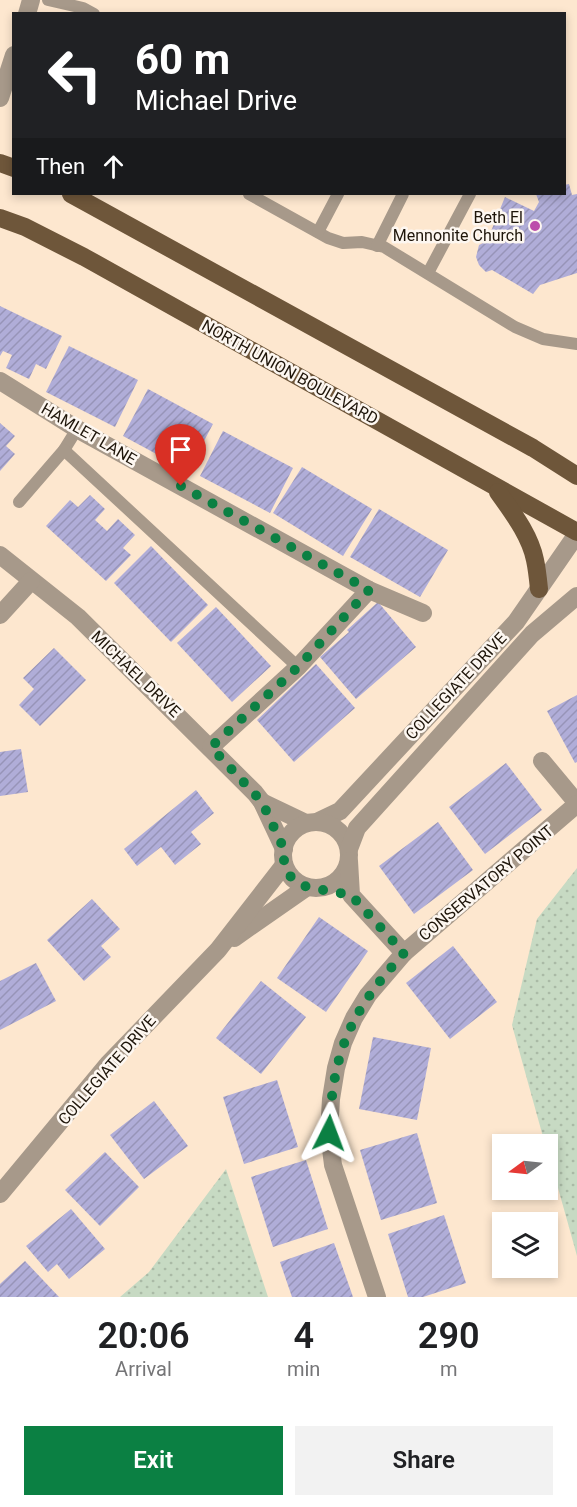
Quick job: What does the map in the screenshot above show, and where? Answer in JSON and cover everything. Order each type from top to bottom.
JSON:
[{"type":"main road","points":[[73,195],[533,448],[577,476]]},
{"type":"main road","name":"NORTH UNION BOULEVARD","points":[[0,218],[25,226],[84,258],[577,533]]},
{"type":"main road","points":[[495,488],[519,522],[528,540],[535,559],[539,589]]},
{"type":"street","points":[[0,98],[12,61]]},
{"type":"street","name":"HAMLET LANE","points":[[0,381],[77,429],[369,590],[423,613]]},
{"type":"street","name":"COLLEGIATE DRIVE","points":[[313,822],[340,811],[516,622],[577,533]]},
{"type":"street","name":"MICHAEL DRIVE","points":[[0,555],[78,617],[211,747],[262,802],[284,857]]},
{"type":"street","points":[[0,615],[31,580]]},
{"type":"street","points":[[211,747],[298,667],[369,590]]},
{"type":"street","name":"COLLEGIATE DRIVE","points":[[349,855],[357,828],[532,634],[577,597]]},
{"type":"street","name":"CONSERVATORY POINT","points":[[377,1297],[333,1165],[329,1133],[336,1068],[354,1018],[368,995],[404,953],[577,804],[542,761]]},
{"type":"street","name":"MICHAEL DRIVE","points":[[262,802],[313,822]]},
{"type":"street","points":[[351,895],[349,855],[345,839],[330,824],[313,822],[298,826],[290,833],[284,857],[289,875],[297,882],[313,888],[351,895],[404,953]]},
{"type":"street","points":[[313,888],[329,886],[339,879],[345,871],[349,855]]},
{"type":"street","name":"COLLEGIATE DRIVE","points":[[0,1194],[108,1064],[218,950],[284,857]]},
{"type":"street","name":"COLLEGIATE DRIVE","points":[[218,950],[313,888]]},
{"type":"lane","points":[[48,0],[83,8],[90,12]]},
{"type":"lane","points":[[251,195],[343,243],[362,242],[384,247],[515,327],[543,339],[577,344]]},
{"type":"lane","points":[[318,232],[337,195]]},
{"type":"lane","points":[[377,246],[402,195]]},
{"type":"lane","points":[[428,273],[469,195]]},
{"type":"lane","points":[[19,502],[64,450],[77,429]]},
{"type":"lane","points":[[64,450],[298,667]]},
{"type":"green space","points":[[577,868],[577,1256],[558,1188],[558,1134],[542,1134],[512,1025],[537,919]]},
{"type":"green space","points":[[226,1169],[268,1297],[120,1297],[149,1272]]},
{"type":"building","name":"Beth El Mennonite Church","points":[[569,184],[572,195],[577,194],[577,273],[540,285],[533,294],[492,270],[486,272],[479,265],[476,257],[479,245],[487,241],[505,197],[534,211],[539,202],[536,195],[566,195],[566,185]]},
{"type":"building","points":[[0,306],[62,336],[46,369],[36,364],[29,379],[6,368],[12,355],[3,351],[0,356]]},
{"type":"building","points":[[69,346],[138,380],[115,427],[46,392]]},
{"type":"building","points":[[148,389],[213,424],[188,471],[123,436]]},
{"type":"building","points":[[0,423],[15,436],[6,446],[15,454],[0,471]]},
{"type":"building","points":[[223,431],[293,468],[270,513],[200,476]]},
{"type":"building","points":[[302,467],[372,509],[343,556],[273,513]]},
{"type":"building","points":[[90,495],[105,509],[95,520],[107,531],[118,519],[135,535],[123,548],[131,555],[106,581],[46,526],[70,500],[78,507]]},
{"type":"building","points":[[379,509],[448,550],[420,597],[350,557]]},
{"type":"building","points":[[151,546],[208,605],[171,642],[114,583]]},
{"type":"building","points":[[378,602],[416,647],[356,699],[320,657],[349,632],[347,630]]},
{"type":"building","points":[[216,607],[271,666],[232,702],[177,643]]},
{"type":"building","points":[[54,648],[86,680],[40,726],[19,705],[34,689],[23,678]]},
{"type":"building","points":[[316,664],[355,708],[294,762],[257,720]]},
{"type":"building","points":[[577,695],[577,762],[575,763],[547,711]]},
{"type":"building","points":[[21,749],[28,792],[0,796],[0,752]]},
{"type":"building","points":[[506,763],[542,810],[485,854],[449,807]]},
{"type":"building","points":[[196,790],[214,813],[191,832],[201,844],[175,865],[161,847],[137,866],[124,849]]},
{"type":"building","points":[[438,822],[473,870],[414,914],[379,866]]},
{"type":"building","points":[[92,899],[120,929],[101,946],[111,957],[84,981],[47,940]]},
{"type":"building","points":[[319,917],[368,951],[326,1012],[277,978]]},
{"type":"building","points":[[453,946],[497,1002],[450,1039],[406,983]]},
{"type":"building","points":[[36,963],[56,1001],[0,1030],[0,981]]},
{"type":"building","points":[[261,981],[306,1017],[261,1074],[216,1038]]},
{"type":"building","points":[[373,1037],[431,1048],[417,1120],[359,1109]]},
{"type":"building","points":[[277,1080],[298,1147],[244,1164],[223,1097]]},
{"type":"building","points":[[154,1101],[188,1146],[144,1179],[110,1135]]},
{"type":"building","points":[[417,1133],[437,1203],[381,1220],[360,1150]]},
{"type":"building","points":[[105,1152],[139,1187],[100,1226],[65,1190]]},
{"type":"building","points":[[306,1160],[328,1229],[273,1247],[251,1177]]},
{"type":"building","points":[[71,1209],[105,1249],[69,1279],[57,1264],[48,1272],[26,1246]]},
{"type":"building","points":[[444,1215],[466,1283],[423,1297],[408,1297],[388,1234]]},
{"type":"building","points":[[334,1243],[353,1297],[292,1297],[280,1262]]},
{"type":"building","points":[[25,1261],[59,1297],[0,1297],[0,1284]]},
{"type":"place","name":"Beth El Mennonite Church","points":[[535,226]]},
{"type":"route","points":[[181,486],[369,590],[298,667],[211,747],[262,802],[284,849],[284,865],[289,875],[307,887],[351,895],[404,953],[368,995],[354,1018],[336,1068],[329,1133]]}]
